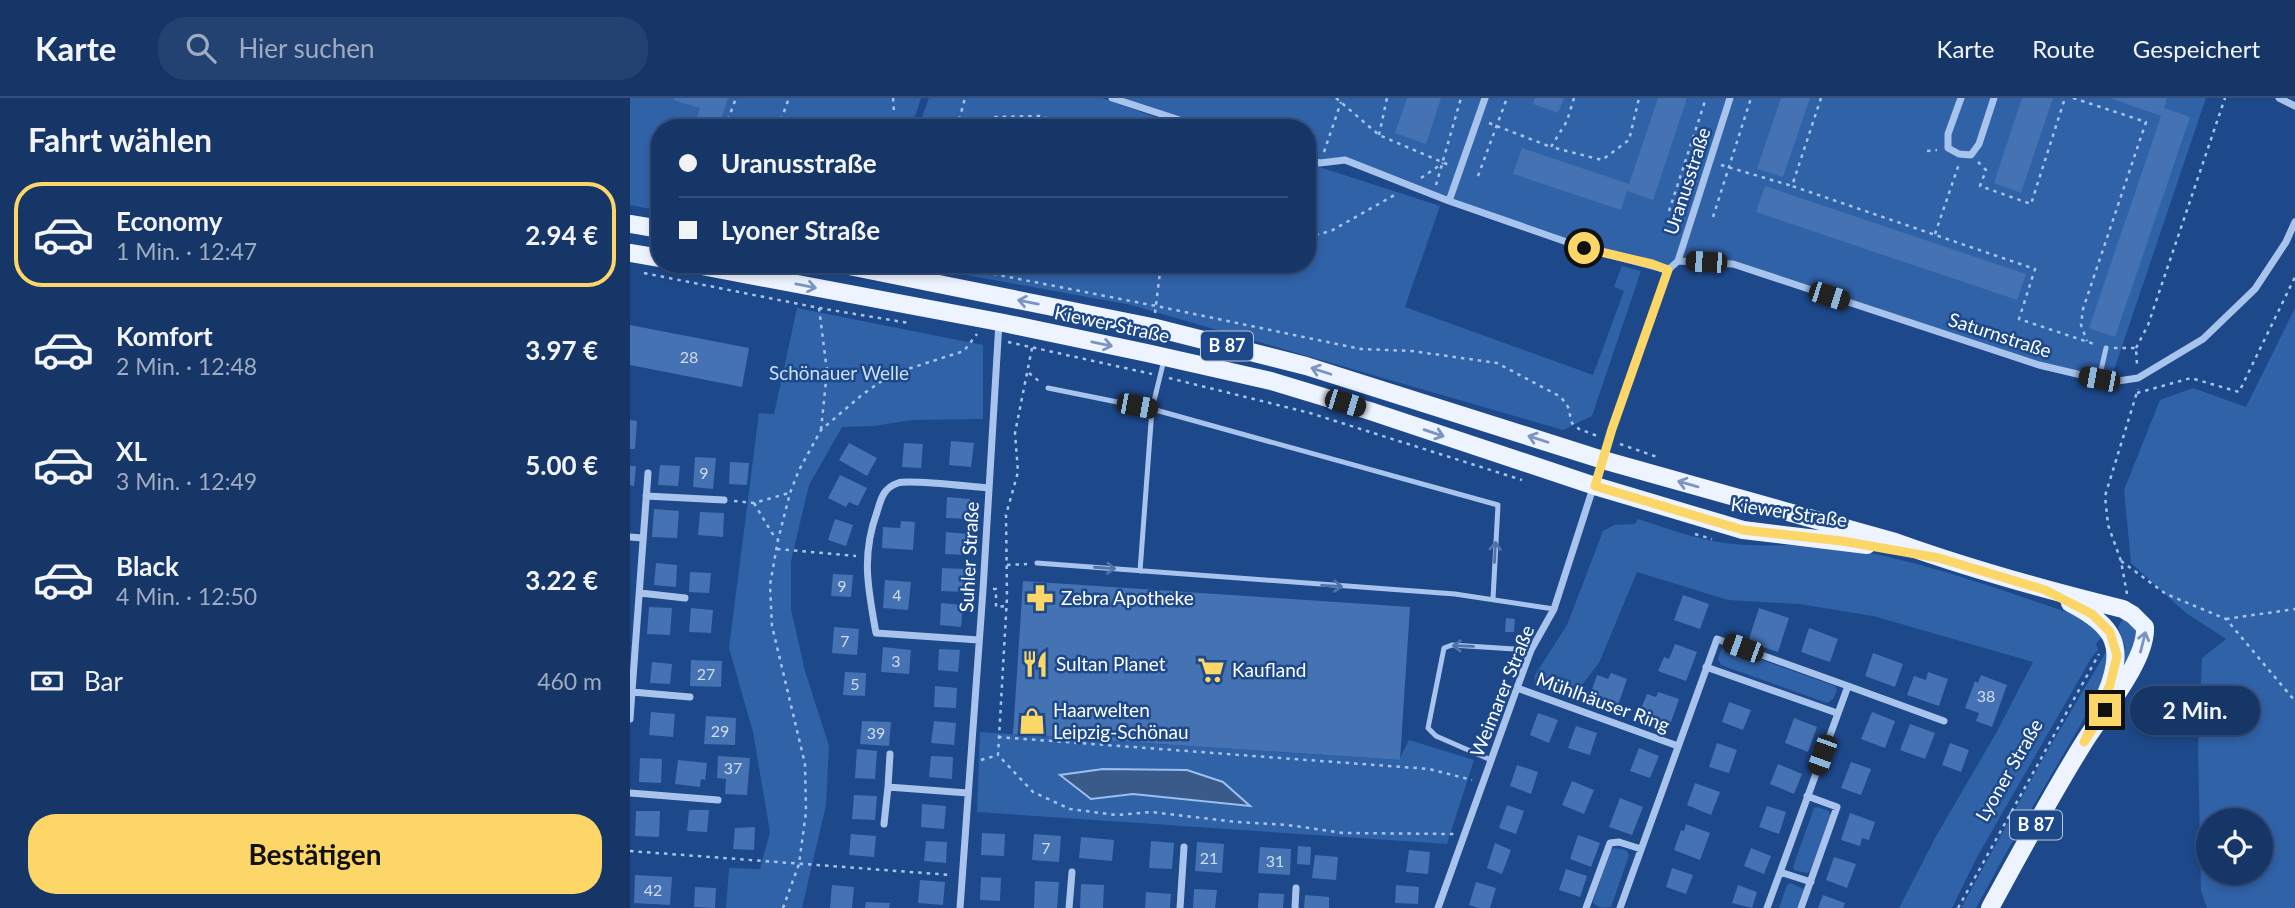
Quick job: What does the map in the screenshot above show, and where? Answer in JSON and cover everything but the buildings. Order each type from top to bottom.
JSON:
[{"type":"main road","points":[[630,224],[651,228]]},
{"type":"main road","points":[[630,253],[651,256]]},
{"type":"main road","name":"Kiewer Straße","points":[[732,273],[998,331],[1165,357],[1271,381],[1595,486],[1743,530],[1842,541],[1939,558]]},
{"type":"main road","name":"Kiewer Straße","points":[[884,273],[1152,327],[1306,366],[1603,460],[1895,542],[2045,590]]},
{"type":"main road","name":"B 87","points":[[1990,908],[2084,742],[2143,648],[2146,626],[2123,609],[2045,590]]},
{"type":"main road","name":"B 87","points":[[2045,590],[2092,614],[2110,632],[2115,643],[2115,669],[2084,742]]},
{"type":"street","points":[[1112,98],[1176,119]]},
{"type":"street","points":[[1449,201],[1485,98]]},
{"type":"street","name":"Uranusstraße","points":[[1603,460],[1668,270],[1678,261],[1730,98]]},
{"type":"street","points":[[1961,98],[1948,134],[1948,148],[1962,155],[1971,155],[1979,144],[1994,98]]},
{"type":"street","points":[[2279,98],[2295,106]]},
{"type":"street","points":[[1316,162],[1345,160],[1409,187],[1584,248],[1668,270]]},
{"type":"street","name":"Saturnstraße","points":[[1678,261],[1733,264],[2039,365],[2111,382],[2138,378],[2203,339],[2255,289],[2286,242],[2295,222]]},
{"type":"street","name":"Suhler Straße","points":[[960,908],[998,331]]},
{"type":"street","points":[[1595,486],[1603,460]]},
{"type":"street","points":[[630,719],[648,473]]},
{"type":"street","points":[[979,640],[876,633],[866,580],[866,557],[869,533],[884,491],[899,482],[989,488]]},
{"type":"street","name":"Weimarer Straße","points":[[1438,908],[1531,650],[1554,609],[1595,486]]},
{"type":"street","points":[[646,496],[724,500]]},
{"type":"street","points":[[630,537],[643,538]]},
{"type":"street","points":[[640,593],[685,598]]},
{"type":"street","name":"Mühlhäuser Ring","points":[[1620,908],[1717,639],[1944,721]]},
{"type":"street","points":[[1706,667],[1837,713]]},
{"type":"street","points":[[1767,908],[1848,686]]},
{"type":"street","name":"Mühlhäuser Ring","points":[[1517,688],[1678,746]]},
{"type":"street","points":[[632,692],[690,697]]},
{"type":"street","points":[[884,824],[890,754]]},
{"type":"street","points":[[888,787],[968,793]]},
{"type":"street","points":[[630,793],[718,800]]},
{"type":"street","points":[[1801,908],[1837,807],[1807,796]]},
{"type":"street","points":[[1586,908],[1610,843],[1619,842],[1641,849]]},
{"type":"street","points":[[1180,908],[1184,847]]},
{"type":"street","points":[[1069,908],[1072,872]]},
{"type":"street","points":[[1780,872],[1811,882]]},
{"type":"street","points":[[1295,908],[1296,888]]},
{"type":"lane","points":[[2099,379],[2106,348]]},
{"type":"lane","points":[[1140,570],[1152,409],[1165,357]]},
{"type":"lane","points":[[1048,388],[1152,409],[1498,505],[1493,599]]},
{"type":"lane","points":[[1037,563],[1455,594],[1554,609]]},
{"type":"lane","points":[[1491,760],[1436,736],[1428,728],[1444,648],[1452,645],[1531,650]]},
{"type":"path","points":[[729,119],[736,98]]},
{"type":"path","points":[[781,119],[789,98]]},
{"type":"path","points":[[893,98],[894,112]]},
{"type":"path","points":[[959,119],[965,98]]},
{"type":"path","points":[[1336,98],[1378,135],[1460,170]]},
{"type":"path","points":[[1378,135],[1387,98]]},
{"type":"path","points":[[1432,195],[1461,98]]},
{"type":"path","points":[[1478,176],[1507,98]]},
{"type":"path","points":[[1551,147],[1567,121],[1574,98]]},
{"type":"path","points":[[1477,119],[1551,147],[1602,160],[1629,140],[1639,98]]},
{"type":"path","points":[[1669,211],[1706,98]]},
{"type":"path","points":[[1713,217],[1751,98]]},
{"type":"path","points":[[1792,186],[1821,98]]},
{"type":"path","points":[[1971,155],[1986,170],[1980,186],[2031,204],[2065,98]]},
{"type":"path","points":[[2073,98],[2146,122],[2083,309],[2081,325],[2087,341]]},
{"type":"path","points":[[2123,609],[2128,592],[2121,561],[2108,525],[2105,496],[2137,393],[2136,348],[2148,326],[2225,98]]},
{"type":"path","points":[[1316,176],[1341,102]]},
{"type":"path","points":[[988,119],[1040,116],[1050,119]]},
{"type":"path","points":[[1935,235],[1962,155]]},
{"type":"path","points":[[1710,162],[1792,186],[2035,269],[2019,319],[2106,348],[2136,348]]},
{"type":"path","points":[[1316,235],[1331,231],[1409,187],[1443,163]]},
{"type":"path","points":[[643,273],[819,308],[911,323]]},
{"type":"path","points":[[989,273],[1361,349],[1412,351],[1497,363],[1561,397],[1576,427]]},
{"type":"path","points":[[1156,306],[1161,273]]},
{"type":"path","points":[[2137,393],[2191,378],[2239,392],[2295,277]]},
{"type":"path","points":[[819,308],[827,371],[821,430]]},
{"type":"path","points":[[783,908],[799,864],[806,812],[805,764],[772,626],[770,585],[778,540],[790,493],[821,430],[863,394],[892,374],[964,351],[977,334],[998,331],[1032,348],[1161,376],[1310,413],[1522,480]]},
{"type":"path","points":[[1032,348],[1015,433],[1018,472],[1006,515],[1006,606],[998,755],[1032,792],[1070,809],[1116,815],[1151,812],[1343,833],[1464,834]]},
{"type":"path","points":[[1027,372],[1048,388]]},
{"type":"path","points":[[724,500],[754,503],[790,493]]},
{"type":"path","points":[[754,503],[778,540]]},
{"type":"path","points":[[777,549],[866,557]]},
{"type":"path","points":[[2121,561],[2166,594],[2227,620],[2295,701]]},
{"type":"path","points":[[1007,565],[1037,563]]},
{"type":"path","points":[[983,590],[996,589],[996,607],[1006,606]]},
{"type":"path","points":[[2227,620],[2295,609]]},
{"type":"path","name":"Lyoner Straße","points":[[1958,908],[2099,654]]},
{"type":"path","points":[[998,737],[1429,769],[1483,783]]},
{"type":"path","points":[[970,764],[998,755]]},
{"type":"path","points":[[630,851],[963,876]]},
{"type":"green space","points":[[630,98],[921,98],[914,119],[651,119],[651,209],[630,205]]},
{"type":"green space","points":[[929,98],[1102,98],[1161,119],[921,119]]},
{"type":"green space","points":[[1113,98],[2206,98],[2111,379],[2041,363],[1733,264],[1678,261],[1668,270],[1584,248],[1345,160],[1316,160],[1316,119],[1177,119]]},
{"type":"green space","points":[[1316,166],[1440,206],[1405,307],[1593,375],[1624,291],[1614,287],[1622,266],[1641,271],[1592,416],[1563,430],[1131,305],[955,273],[1316,273]]},
{"type":"green space","name":"Schönauer Welle","points":[[797,308],[983,345],[983,419],[912,420],[874,426],[842,427],[809,485],[791,561],[791,609],[805,671],[829,746],[826,805],[802,908],[726,908],[729,868],[760,869],[770,832],[753,732],[729,648],[759,413],[774,414]]},
{"type":"green space","points":[[2295,308],[2295,908],[2207,908],[2201,885],[2273,885],[2273,808],[2199,808],[2198,746],[2202,658],[2226,639],[2186,613],[2131,563],[2124,490],[2160,400],[2193,388],[2246,407]]},
{"type":"green space","points":[[1638,519],[1725,543],[1831,547],[1893,558],[1955,575],[2076,615],[2092,625],[2102,637],[2096,644],[2098,650],[1977,857],[1952,908],[1899,908],[2033,662],[1873,616],[1799,604],[1728,600],[1637,572],[1599,663],[1570,700],[1534,686],[1535,675],[1567,625],[1603,531],[1614,525],[1635,524]]},
{"type":"green space","points":[[2124,617],[2136,629],[2138,638],[2121,676],[2125,646],[2118,627]]},
{"type":"green space","points":[[1725,647],[1835,686],[1837,690],[1833,699],[1827,703],[1721,665],[1718,659]]},
{"type":"green space","points":[[2106,652],[2107,671],[2095,700],[1976,908],[1961,908],[2045,755]]},
{"type":"green space","points":[[980,732],[1399,760],[1409,740],[1474,760],[1447,844],[977,812]]},
{"type":"green space","points":[[1814,808],[1829,811],[1831,816],[1810,871],[1807,873],[1794,870]]},
{"type":"green space","points":[[1614,848],[1626,850],[1629,855],[1611,907],[1601,907],[1593,902],[1610,851]]},
{"type":"green space","points":[[1790,883],[1804,889],[1797,908],[1779,908],[1787,885]]},
{"type":"shaded area","points":[[1103,769],[1187,770],[1223,782],[1250,806],[1133,794],[1091,799],[1060,775]]},
{"type":"place","name":"Zebra Apotheke","points":[[1040,598]]},
{"type":"place","name":"Sultan Planet","points":[[1035,664]]},
{"type":"place","name":"Kaufland","points":[[1211,670]]},
{"type":"place","name":"Haarwelten Leipzig-Schönau","points":[[1032,721]]},
{"type":"route","points":[[1584,248],[1668,270],[1612,429],[1595,486],[1743,530],[1842,541],[1939,558],[2045,590],[2092,614],[2110,632],[2117,656],[2115,669],[2084,742],[2105,710]]}]
